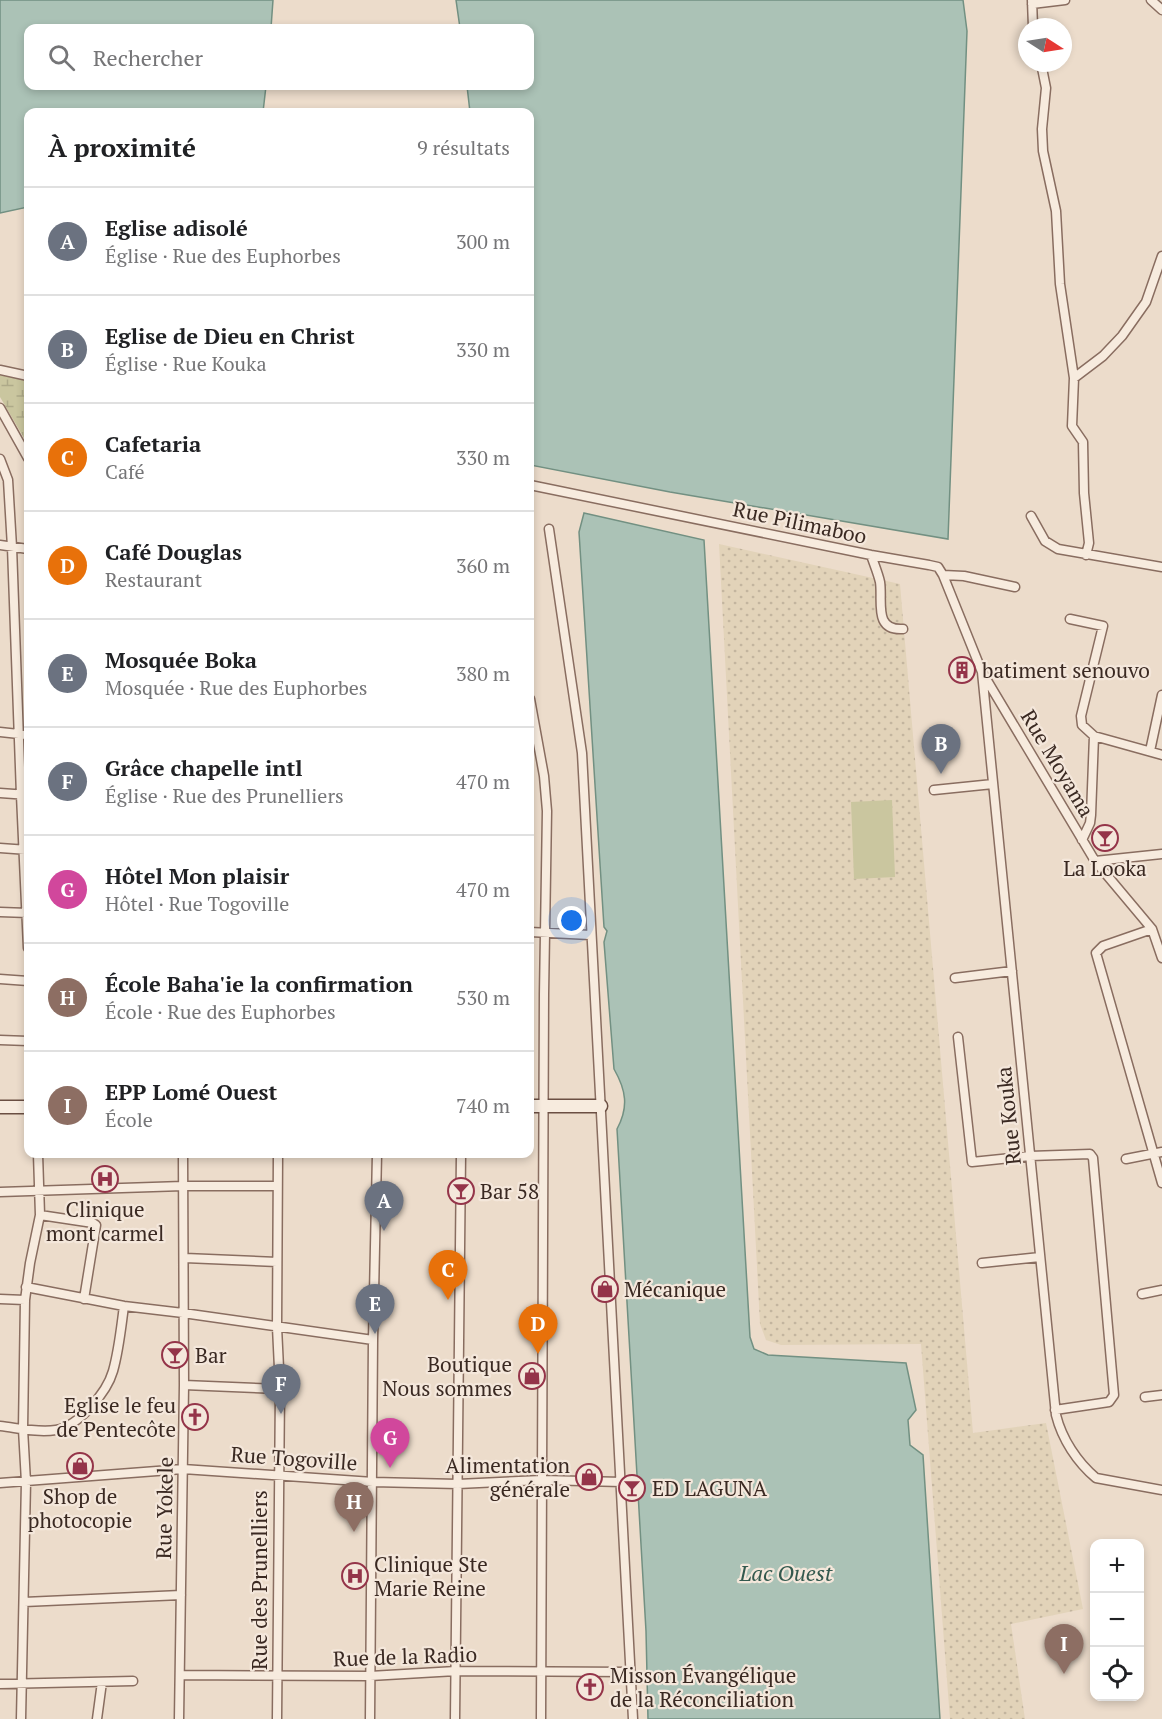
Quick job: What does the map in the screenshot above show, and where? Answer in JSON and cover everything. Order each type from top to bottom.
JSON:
[{"type":"street","points":[[1033,18],[1032,2],[1065,0]]},
{"type":"street","points":[[1151,0],[1162,10]]},
{"type":"street","points":[[1043,72],[1046,88],[1042,129],[1043,151],[1056,211],[1060,284],[1074,378],[1072,426],[1083,442],[1083,493],[1089,543],[1086,555]]},
{"type":"street","points":[[1074,378],[1103,356],[1122,336],[1146,302],[1162,256]]},
{"type":"street","points":[[0,370],[24,375]]},
{"type":"street","points":[[0,408],[24,451]]},
{"type":"street","points":[[0,459],[8,480],[24,735],[0,732]]},
{"type":"street","name":"Rue Pilimaboo","points":[[534,486],[929,565],[938,567],[943,575],[964,576],[1015,587]]},
{"type":"street","points":[[1031,516],[1045,541],[1058,549],[1162,567]]},
{"type":"street","points":[[549,529],[582,753],[633,1719]]},
{"type":"street","points":[[0,545],[24,548]]},
{"type":"street","points":[[871,555],[880,582],[881,615],[887,625],[894,630],[903,629]]},
{"type":"street","name":"Rue Moyama","points":[[943,575],[982,672],[1095,861],[1152,929],[1162,958]]},
{"type":"street","points":[[1070,619],[1103,626],[1081,716],[1082,725],[1094,736],[1162,755]]},
{"type":"street","name":"Rue Kouka","points":[[982,672],[1055,1410],[1063,1437],[1096,1478],[1162,1490]]},
{"type":"street","points":[[1150,751],[1162,695]]},
{"type":"street","points":[[534,722],[547,797],[541,1719]]},
{"type":"street","points":[[1082,840],[1091,819],[1094,736]]},
{"type":"street","points":[[934,790],[993,784]]},
{"type":"street","points":[[0,793],[24,795]]},
{"type":"street","points":[[0,848],[24,850]]},
{"type":"street","points":[[1095,861],[1162,854]]},
{"type":"street","points":[[0,912],[24,913]]},
{"type":"street","points":[[1152,929],[1103,946],[1096,953],[1158,1153],[1162,1183]]},
{"type":"street","points":[[534,933],[590,935]]},
{"type":"street","points":[[955,978],[1012,971]]},
{"type":"street","points":[[0,979],[24,981]]},
{"type":"street","points":[[958,1037],[972,1162],[1030,1155],[1090,1154],[1093,1158],[1113,1395],[1109,1402],[1055,1410]]},
{"type":"street","points":[[0,1040],[24,1041]]},
{"type":"street","points":[[534,1106],[601,1106]]},
{"type":"street","points":[[0,1107],[24,1107]]},
{"type":"street","points":[[1126,1159],[1158,1153]]},
{"type":"street","points":[[21,1719],[26,1482],[23,1429],[25,1300],[40,1215],[38,1158]]},
{"type":"street","name":"Rue Yokele","points":[[179,1719],[184,1385],[183,1158]]},
{"type":"street","name":"Rue des Prunelliers","points":[[277,1719],[280,1389],[277,1327],[278,1158]]},
{"type":"street","points":[[370,1719],[377,1158]]},
{"type":"street","points":[[455,1719],[461,1158]]},
{"type":"street","points":[[0,1192],[183,1186],[277,1186]]},
{"type":"street","points":[[40,1215],[96,1225],[84,1299]]},
{"type":"street","points":[[982,1263],[1040,1257]]},
{"type":"street","points":[[184,1258],[277,1262]]},
{"type":"street","points":[[26,1287],[124,1306],[183,1312],[373,1340]]},
{"type":"street","points":[[1142,1294],[1162,1290]]},
{"type":"street","points":[[0,1299],[25,1300]]},
{"type":"street","points":[[0,1426],[50,1430],[65,1427],[78,1419],[112,1375],[124,1306]]},
{"type":"street","points":[[184,1385],[280,1389]]},
{"type":"street","points":[[1145,1397],[1162,1395]]},
{"type":"street","name":"Rue Togoville","points":[[0,1483],[183,1469],[373,1482],[458,1484],[542,1480],[622,1482]]},
{"type":"street","points":[[24,1602],[181,1595]]},
{"type":"street","name":"Rue de la Radio","points":[[180,1675],[370,1676],[456,1671],[631,1672]]},
{"type":"street","points":[[0,1684],[133,1681]]},
{"type":"street","points":[[97,1719],[102,1682]]},
{"type":"shaded area","points":[[719,544],[900,584],[973,1433],[1046,1423],[1083,1609],[1011,1624],[1025,1719],[950,1719],[921,1344],[781,1345],[766,1340],[760,1324]]},
{"type":"green space","points":[[0,375],[24,380],[24,438],[0,397]]},
{"type":"green space","points":[[892,800],[895,877],[854,879],[851,802]]},
{"type":"water","points":[[0,0],[273,0],[271,24],[24,24],[24,90],[266,90],[263,108],[24,108],[24,208],[0,213]]},
{"type":"water","points":[[456,0],[963,0],[967,31],[948,539],[670,492],[534,466],[534,108],[470,108],[467,90],[534,90],[534,24],[459,24]]},
{"type":"water","name":"Lac Ouest","points":[[584,513],[704,540],[750,1337],[754,1349],[768,1355],[906,1363],[916,1410],[908,1420],[910,1445],[923,1455],[940,1719],[648,1719],[646,1631],[617,1129],[623,1113],[624,1099],[621,1084],[614,1069],[604,942],[607,931],[604,927],[579,532]]},
{"type":"place","name":"batiment senouvo","points":[[962,670]]},
{"type":"place","name":"Eglise de Dieu en Christ","points":[[941,774]]},
{"type":"place","name":"La Looka","points":[[1105,838]]},
{"type":"place","name":"Clinique mont carmel","points":[[105,1179]]},
{"type":"place","name":"Bar 58","points":[[461,1191]]},
{"type":"place","name":"Eglise adisolé","points":[[384,1231]]},
{"type":"place","name":"Mécanique","points":[[605,1289]]},
{"type":"place","name":"Cafetaria","points":[[448,1300]]},
{"type":"place","name":"Mosquée Boka","points":[[375,1334]]},
{"type":"place","name":"Café Douglas","points":[[538,1354]]},
{"type":"place","name":"Bar","points":[[175,1355]]},
{"type":"place","name":"Boutique Nous sommes","points":[[532,1376]]},
{"type":"place","name":"Grâce chapelle intl","points":[[281,1414]]},
{"type":"place","name":"Eglise le feu de Pentecôte","points":[[195,1417]]},
{"type":"place","name":"Shop de photocopie","points":[[80,1466]]},
{"type":"place","name":"Hôtel Mon plaisir","points":[[390,1468]]},
{"type":"place","name":"Alimentation générale","points":[[589,1477]]},
{"type":"place","name":"ED LAGUNA","points":[[632,1488]]},
{"type":"place","name":"École Baha'ie la confirmation","points":[[354,1532]]},
{"type":"place","name":"Clinique Ste Marie Reine","points":[[355,1576]]},
{"type":"place","name":"EPP Lomé Ouest","points":[[1064,1674]]},
{"type":"place","name":"Misson Évangélique de la Réconciliation","points":[[590,1687]]}]
